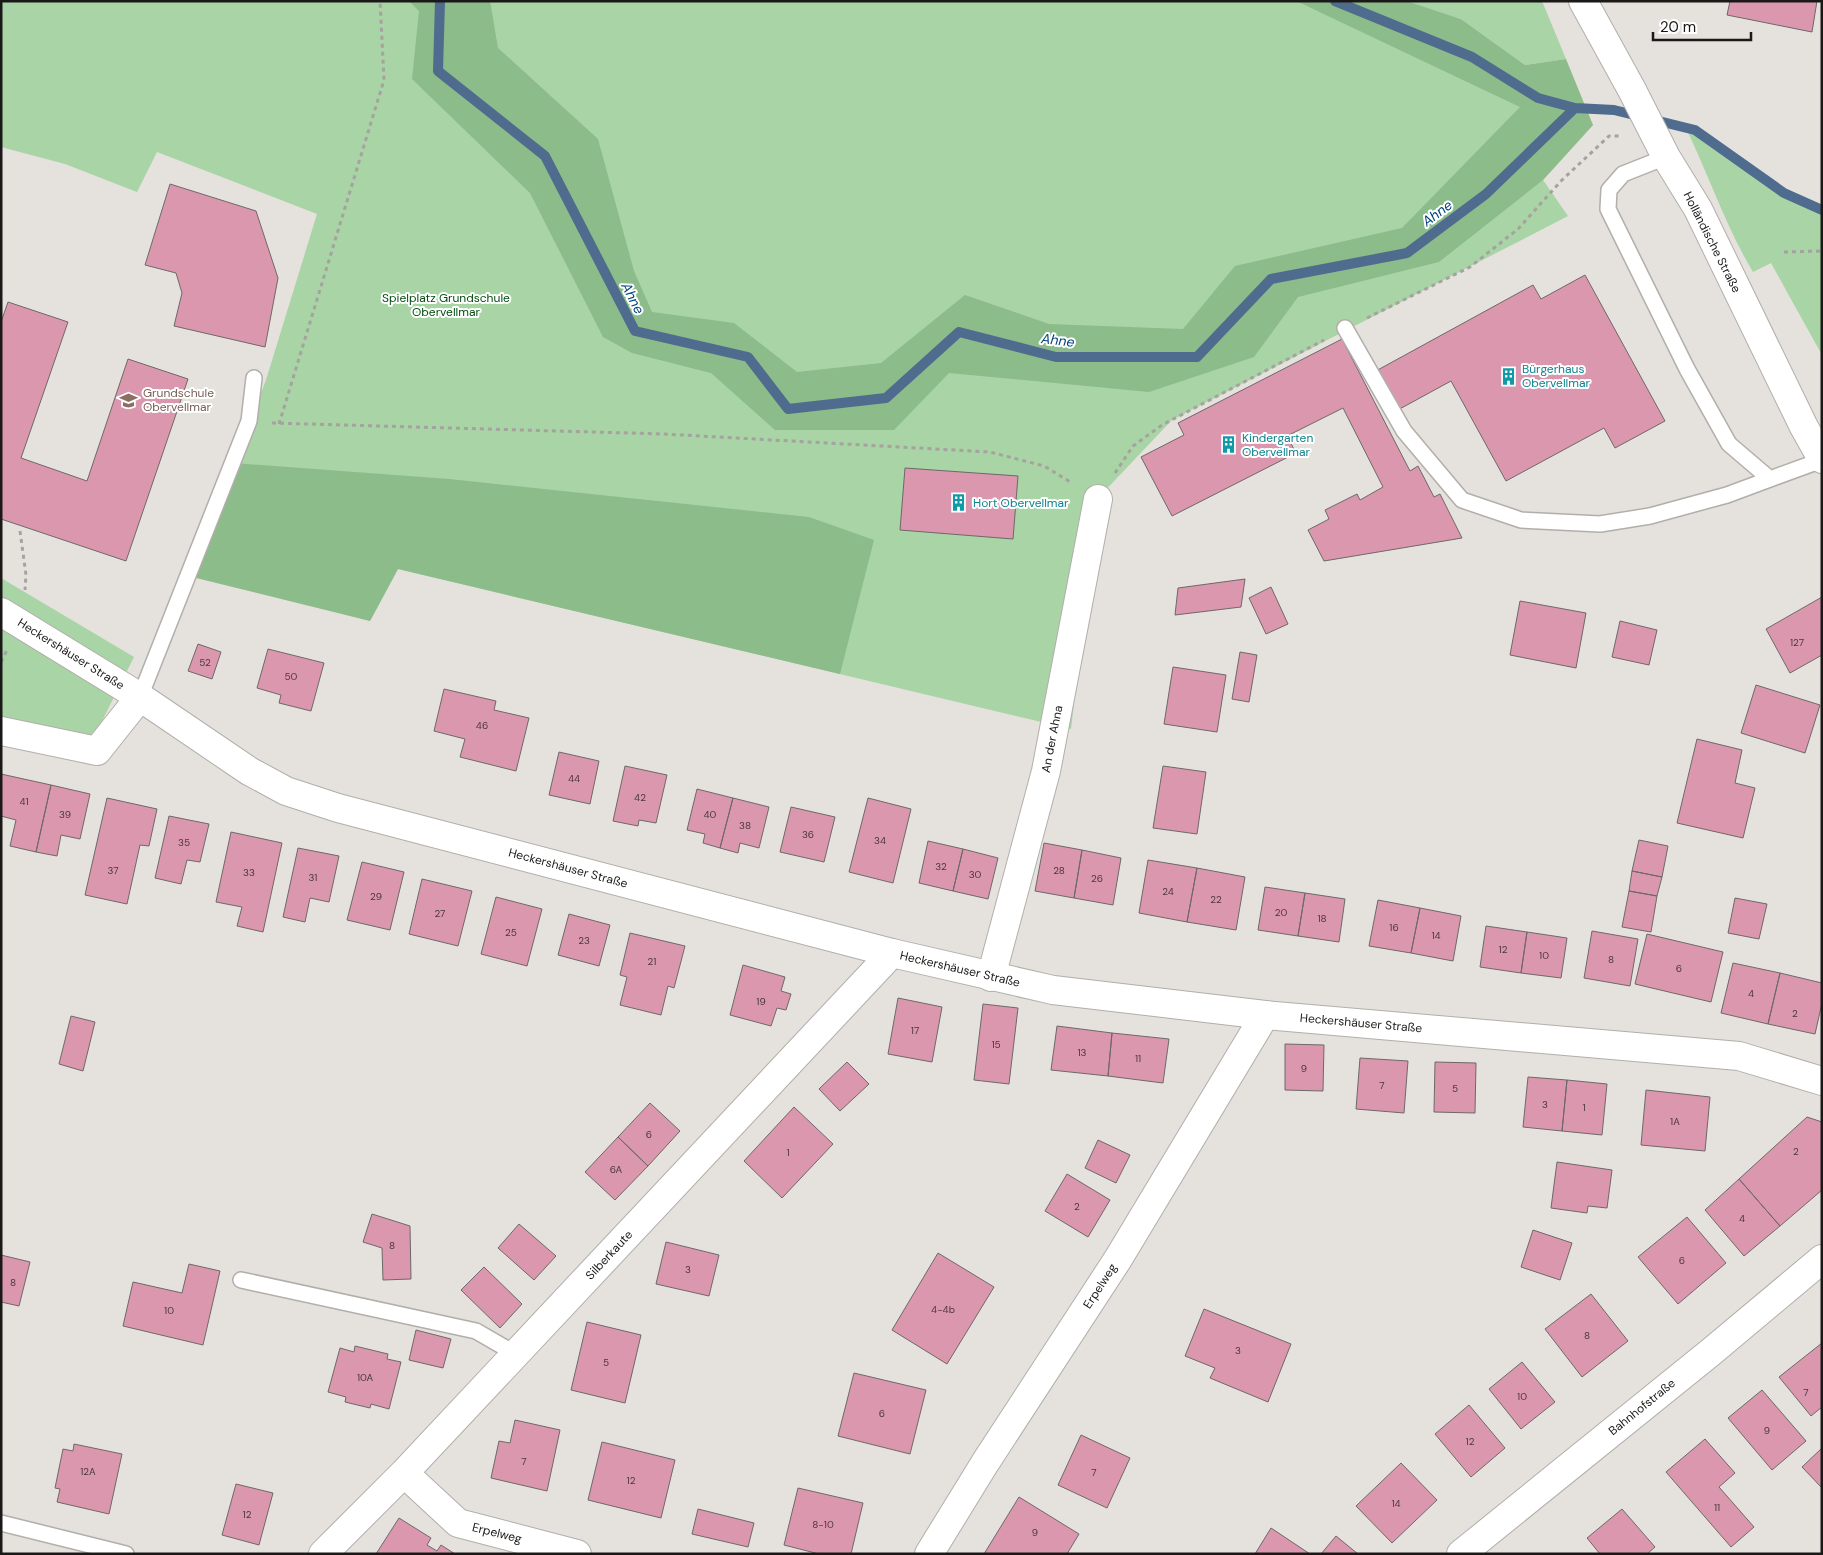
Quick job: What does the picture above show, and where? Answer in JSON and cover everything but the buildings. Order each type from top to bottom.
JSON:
[{"type":"street","name":"Holländische Straße","points":[[1583,1],[1661,147],[1698,208],[1804,427],[1822,459]]},
{"type":"street","name":"An der Ahna","points":[[991,977],[1046,770],[1098,498]]},
{"type":"street","name":"Heckershäuser Straße","points":[[1,612],[140,697],[249,770],[286,791],[338,808],[892,953],[1054,990],[1265,1015],[1739,1056],[1822,1081]]},
{"type":"street","points":[[1,731],[98,752],[140,697]]},
{"type":"street","name":"Silberkaute","points":[[323,1554],[404,1473],[892,953]]},
{"type":"street","name":"Erpelweg","points":[[929,1554],[985,1462],[1118,1258],[1265,1015]]},
{"type":"street","name":"Bahnhofstraße","points":[[1462,1554],[1711,1352],[1822,1259]]},
{"type":"street","name":"Erpelweg","points":[[404,1473],[458,1523],[577,1554]]},
{"type":"lane","points":[[1661,147],[1623,174],[1609,190],[1608,208],[1687,369],[1729,444],[1770,479]]},
{"type":"lane","points":[[1345,328],[1404,431],[1462,500],[1521,520],[1600,524],[1650,516],[1727,495],[1822,459]]},
{"type":"lane","points":[[140,697],[249,421],[254,378]]},
{"type":"lane","points":[[241,1280],[476,1331],[516,1354]]},
{"type":"lane","points":[[1,1524],[126,1554]]},
{"type":"path","points":[[380,1],[384,80],[279,424],[664,434],[990,452],[1044,466],[1098,498],[1133,446],[1162,425],[1345,328],[1470,267],[1518,229],[1561,181],[1609,136],[1661,147]]},
{"type":"path","points":[[1784,252],[1822,251]]},
{"type":"green space","name":"Spielplatz Grundschule Obervellmar","points":[[1,1],[1296,1],[1521,106],[1593,125],[1543,180],[1568,216],[1172,420],[1098,498],[1071,729],[398,569],[370,621],[229,583],[188,576],[266,380],[317,214],[157,152],[137,192],[65,164],[1,147]]},
{"type":"green space","points":[[409,1],[490,1],[498,48],[598,139],[634,271],[652,312],[734,323],[797,372],[881,363],[965,295],[1049,324],[1183,329],[1235,266],[1402,228],[1520,107],[1296,1],[1407,1],[1461,19],[1525,65],[1566,59],[1593,125],[1543,180],[1439,262],[1298,297],[1254,357],[1149,392],[949,373],[894,430],[775,430],[711,373],[632,353],[603,337],[530,193],[412,79],[419,11]]},
{"type":"green space","points":[[1407,1],[1542,1],[1566,59],[1525,65],[1461,19]]},
{"type":"green space","points":[[1686,128],[1695,130],[1784,193],[1822,210],[1822,355],[1771,263],[1753,272],[1726,219]]},
{"type":"green space","points":[[233,463],[449,479],[809,517],[874,540],[840,674],[398,569],[370,621],[188,576]]},
{"type":"green space","points":[[1,578],[134,657],[92,741],[1,721]]},
{"type":"waterway","name":"Ahne","points":[[440,1],[438,71],[545,156],[635,331],[748,357],[788,409],[886,398],[959,332],[1056,357],[1197,357],[1271,279],[1407,253],[1486,194],[1575,108],[1614,110],[1695,130],[1784,193],[1822,210]]},
{"type":"waterway","points":[[1335,1],[1472,57],[1538,98],[1575,108]]},
{"type":"place","name":"Bürgerhaus Obervellmar","points":[[1508,376]]},
{"type":"place","name":"Grundschule Obervellmar","points":[[129,400]]},
{"type":"place","name":"Kindergarten Obervellmar","points":[[1228,445]]},
{"type":"place","name":"Hort Obervellmar","points":[[959,503]]}]
